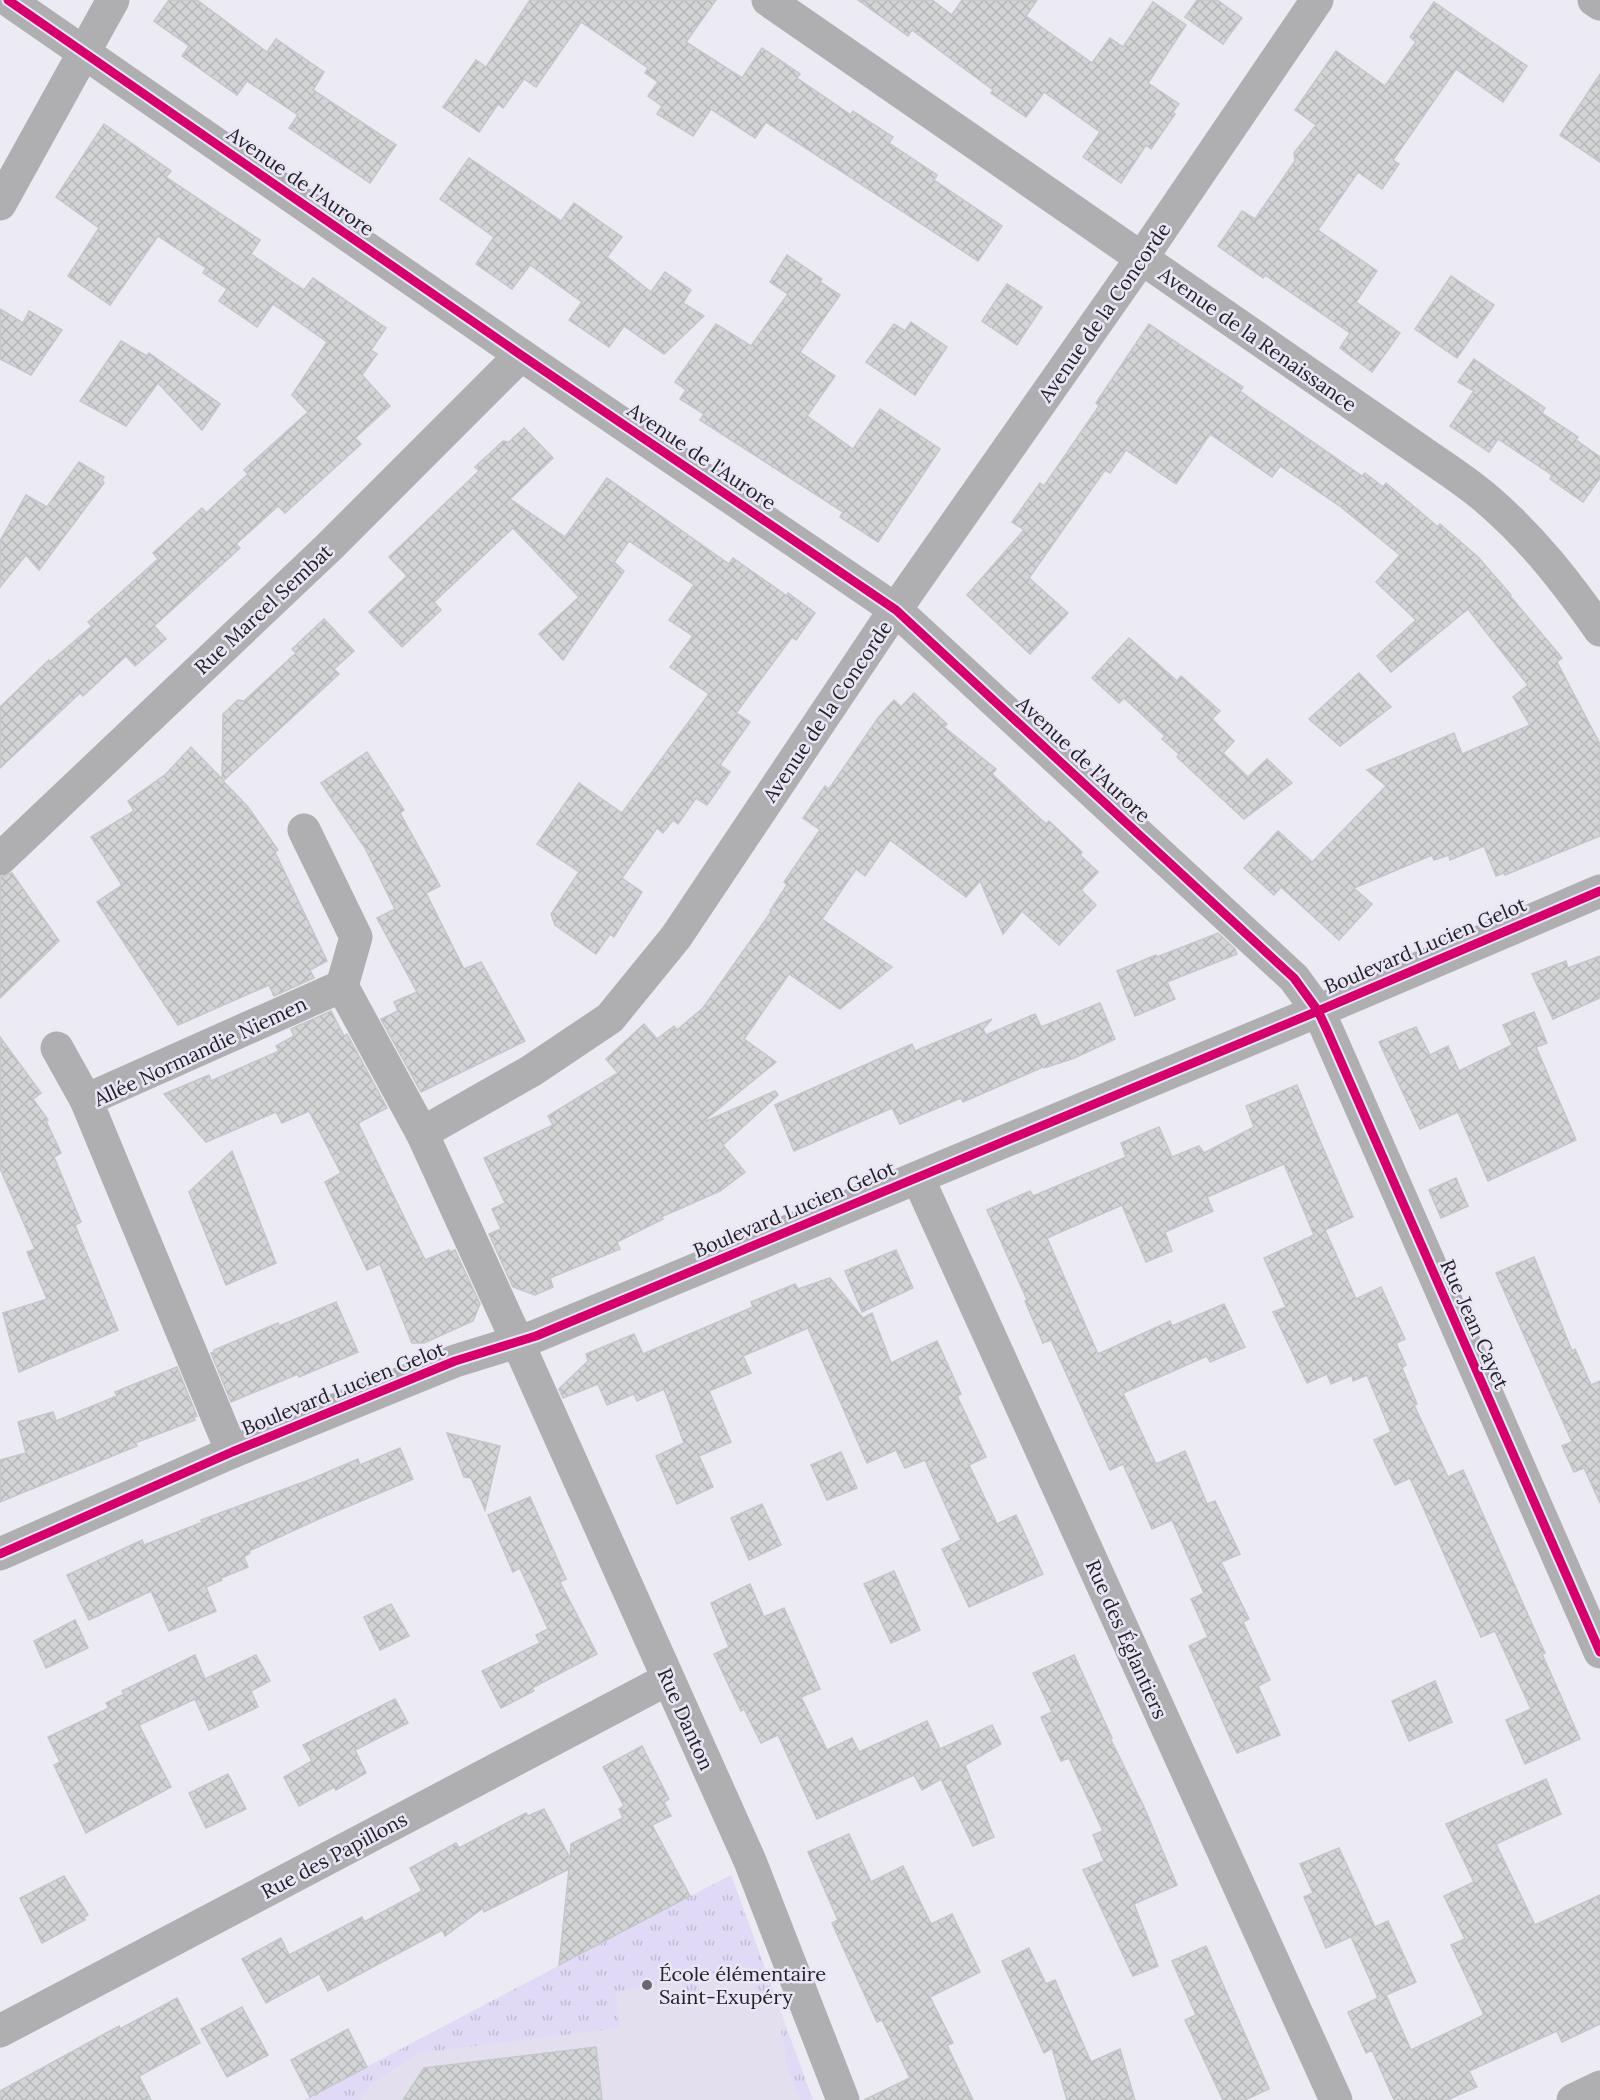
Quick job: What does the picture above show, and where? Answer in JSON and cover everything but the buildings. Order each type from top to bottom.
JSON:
[{"type":"main road","points":[[1594,0],[1600,4]]},
{"type":"street","name":"Avenue de l'Aurore","points":[[8,0],[521,355],[896,610],[1294,978],[1318,1011]]},
{"type":"street","points":[[0,204],[113,0]]},
{"type":"street","name":"Avenue de la Renaissance","points":[[768,0],[1488,500],[1533,542],[1570,587],[1600,630]]},
{"type":"street","name":"Avenue de la Concorde","points":[[422,1133],[531,1071],[610,1018],[676,937],[896,610],[1141,259],[1317,0]]},
{"type":"street","name":"Rue Marcel Sembat","points":[[0,859],[329,547],[521,355]]},
{"type":"street","points":[[304,830],[356,937],[342,986],[422,1133],[518,1343]]},
{"type":"street","name":"Boulevard Lucien Gelot","points":[[0,1554],[232,1452],[456,1361],[518,1343],[1318,1011],[1600,891]]},
{"type":"street","name":"Allée Normandie Niemen","points":[[232,1452],[86,1100],[342,986]]},
{"type":"street","name":"Rue Jean Cayet","points":[[1318,1011],[1600,1652]]},
{"type":"street","points":[[57,1048],[86,1100]]},
{"type":"street","name":"Rue des Églantiers","points":[[918,1178],[1335,2100]]},
{"type":"street","name":"Rue Danton","points":[[518,1343],[750,1861],[843,2100]]},
{"type":"street","name":"Rue des Papillons","points":[[0,2031],[668,1679]]},
{"type":"street","points":[[1573,2100],[1600,2087]]},
{"type":"shaded area","name":"École élémentaire Saint-Exupéry","points":[[731,1875],[813,2100],[304,2100]]},
{"type":"green space","points":[[731,1875],[774,1993],[758,1996],[748,1966],[695,1977],[705,2002],[690,2005],[681,1980],[616,1992],[620,2028],[419,2053],[370,2085],[360,2100],[304,2100]]},
{"type":"green space","points":[[786,2027],[813,2100],[800,2100],[788,2071],[781,2031]]},
{"type":"cycle path","points":[[8,0],[521,355],[896,610],[1294,978],[1318,1011],[1327,1030],[1600,1652]]},
{"type":"cycle path","points":[[0,1554],[232,1452],[455,1361],[536,1336],[1318,1011],[1600,891]]},
{"type":"place","name":"École élémentaire Saint-Exupéry","points":[[647,1985]]}]
